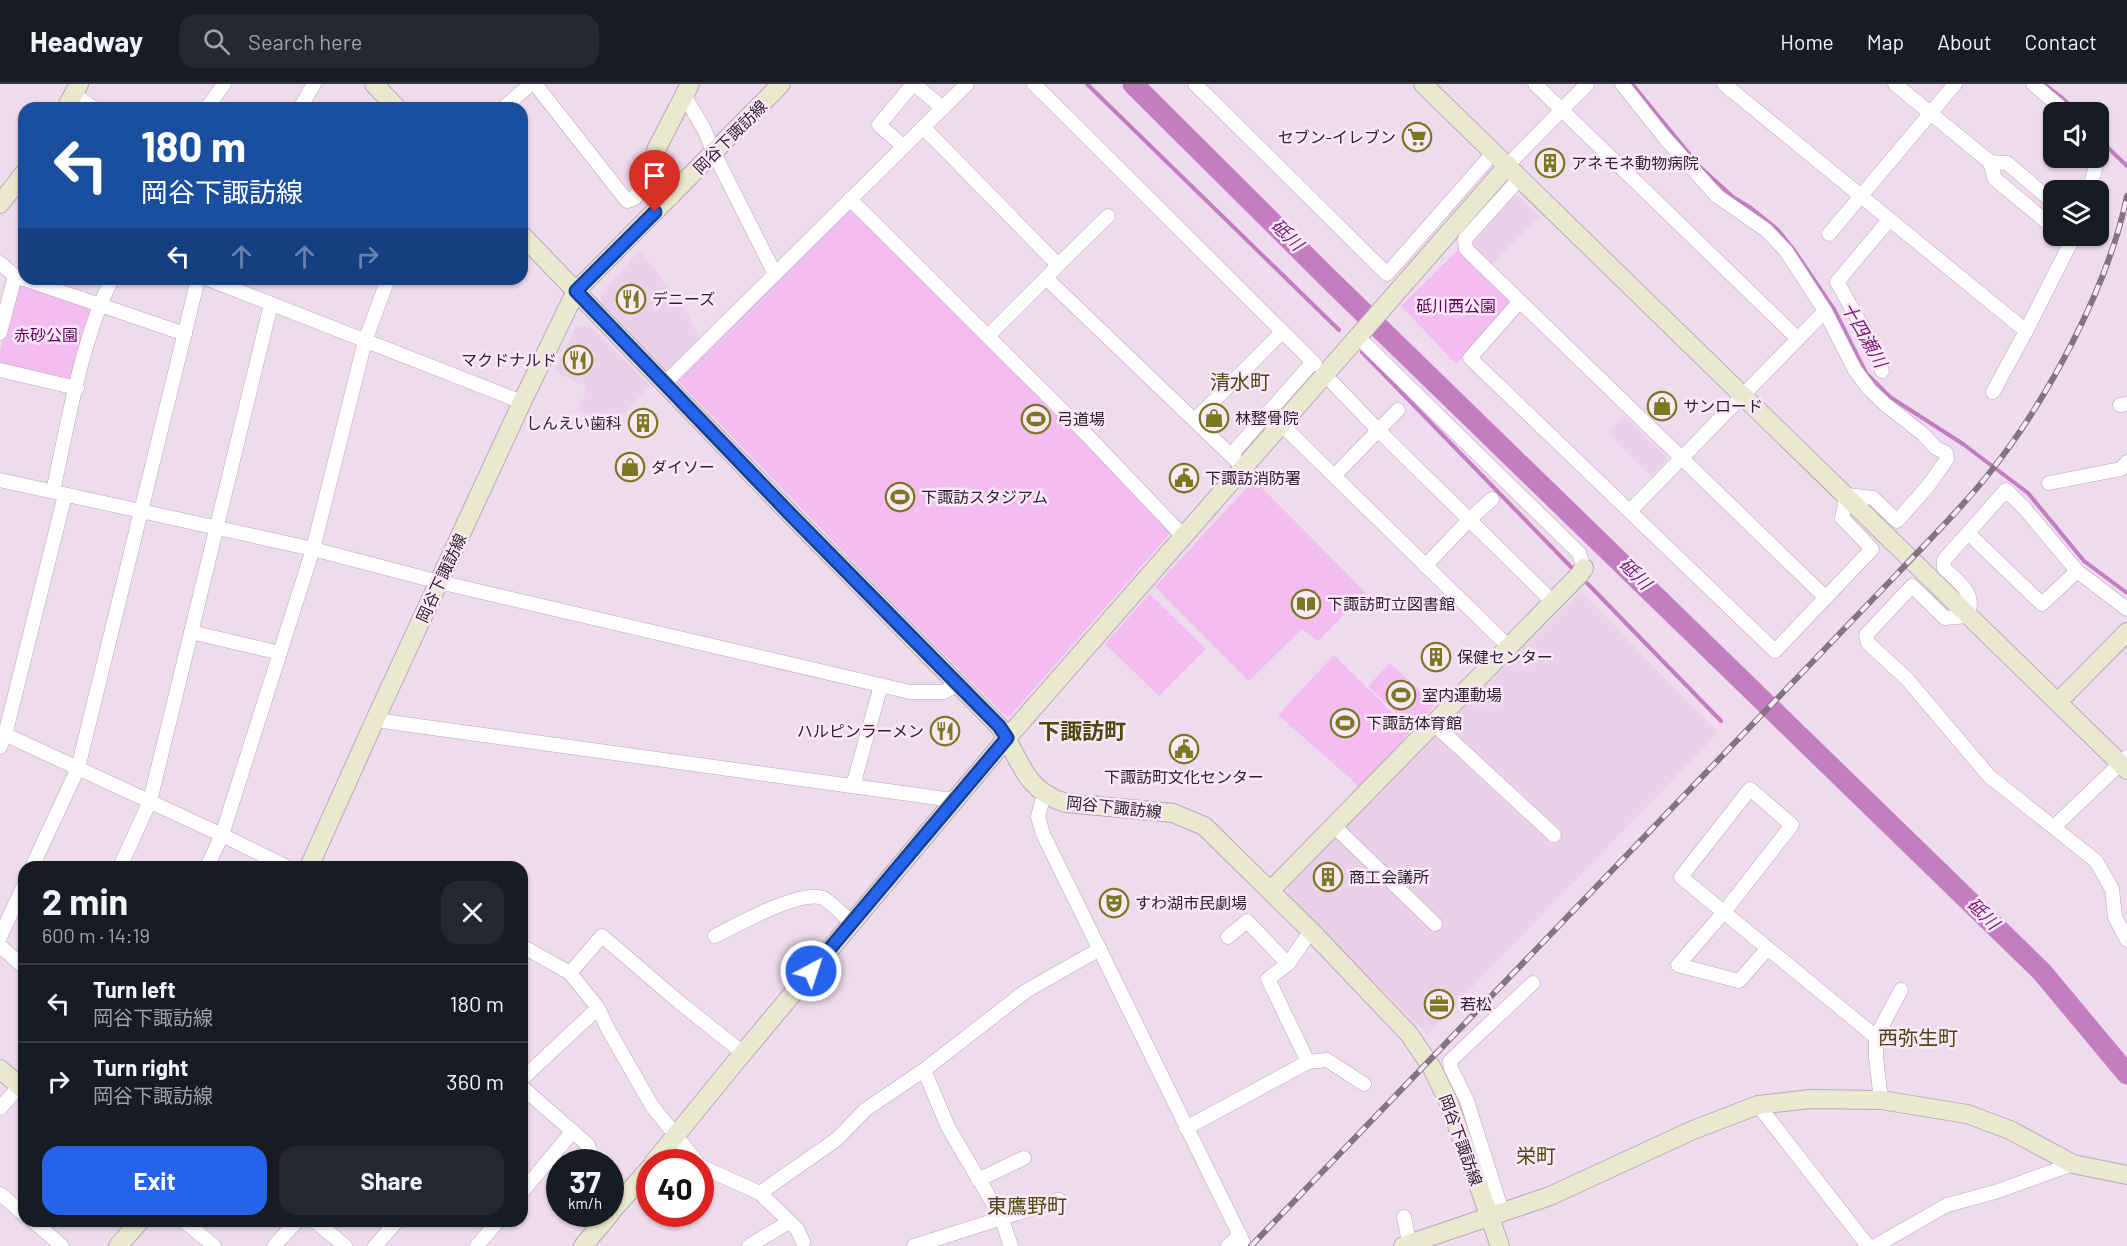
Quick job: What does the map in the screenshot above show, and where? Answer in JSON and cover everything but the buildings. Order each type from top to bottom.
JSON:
[{"type":"street","points":[[211,102],[224,84]]},
{"type":"street","points":[[304,102],[314,84]]},
{"type":"street","points":[[374,84],[391,102]]},
{"type":"street","points":[[510,102],[533,84],[627,201],[635,198],[653,163],[656,150],[687,90]]},
{"type":"street","name":"岡谷下諏訪線","points":[[312,861],[522,402],[576,291],[782,84]]},
{"type":"street","points":[[903,146],[879,125],[913,84],[943,108]]},
{"type":"street","points":[[664,383],[967,84]]},
{"type":"street","points":[[665,1149],[953,800],[1183,536],[1237,461],[1314,363],[1034,84]]},
{"type":"street","points":[[1195,84],[1387,274],[1494,152]]},
{"type":"street","points":[[1424,84],[1742,396],[1847,495],[1967,616],[2125,763],[2054,827]]},
{"type":"street","points":[[1535,84],[1798,339]]},
{"type":"street","points":[[1587,84],[1562,111],[1514,172],[1465,239],[1466,249],[1826,598]]},
{"type":"street","points":[[1622,84],[1664,138],[1717,196],[1766,230],[1786,251],[1825,311],[1854,370],[1870,390],[1923,434],[1936,448],[1946,453],[1947,459],[1928,486],[1897,521],[1873,498],[1847,495]]},
{"type":"street","points":[[1724,84],[2026,331]]},
{"type":"street","points":[[1895,84],[1990,162],[1995,179],[2043,219]]},
{"type":"street","points":[[1829,234],[1955,84]]},
{"type":"street","points":[[2033,84],[2054,102]]},
{"type":"street","points":[[687,90],[714,153],[775,274]]},
{"type":"street","points":[[923,128],[1058,265]]},
{"type":"street","points":[[1990,162],[2007,163],[2043,194]]},
{"type":"street","points":[[653,163],[671,196]]},
{"type":"street","points":[[1237,461],[1280,423],[1388,301],[1514,172]]},
{"type":"street","points":[[0,204],[18,180]]},
{"type":"street","points":[[850,199],[1086,434],[1183,536]]},
{"type":"street","points":[[988,336],[1108,216]]},
{"type":"street","points":[[1882,371],[1862,326],[1838,282],[1889,220]]},
{"type":"street","points":[[528,241],[576,291]]},
{"type":"street","points":[[1993,392],[2026,331],[2065,246]]},
{"type":"street","points":[[0,264],[18,276]]},
{"type":"street","points":[[1046,278],[1237,461]]},
{"type":"street","points":[[0,333],[18,285]]},
{"type":"street","points":[[41,285],[184,333]]},
{"type":"street","points":[[109,285],[99,305],[77,388],[59,493],[2,738],[78,768],[274,861]]},
{"type":"street","points":[[35,861],[78,768],[196,285]]},
{"type":"street","points":[[223,285],[522,402]]},
{"type":"street","points":[[210,861],[222,835],[313,549],[365,341],[386,285]]},
{"type":"street","name":"岡谷下諏訪線","points":[[576,291],[999,726],[1022,770],[1044,795],[1066,803],[1173,813],[1204,826],[1311,931],[1409,1034],[1432,1068],[1496,1213],[1500,1246]]},
{"type":"street","points":[[1520,302],[1470,358],[1775,651],[1872,549],[1842,518],[1847,495]]},
{"type":"street","points":[[123,861],[150,801],[271,304]]},
{"type":"street","points":[[1630,511],[1825,311]]},
{"type":"street","points":[[1195,420],[1282,332]]},
{"type":"street","points":[[1271,890],[1584,568],[1579,554],[1359,334]]},
{"type":"street","points":[[0,369],[77,388]]},
{"type":"street","points":[[1333,383],[1468,520],[1553,602]]},
{"type":"street","points":[[1334,476],[1398,410]]},
{"type":"street","points":[[1280,423],[1509,647]]},
{"type":"street","points":[[2049,483],[2121,469],[2127,462]]},
{"type":"street","points":[[0,481],[313,549],[439,582],[910,692],[944,692],[958,683]]},
{"type":"street","points":[[1967,616],[1971,606],[1968,592],[1944,568],[1944,560],[2006,490],[2025,509],[2076,572],[2127,609]]},
{"type":"street","points":[[1425,566],[1468,520],[1492,499]]},
{"type":"street","points":[[1969,534],[2042,604],[2076,572]]},
{"type":"street","points":[[1967,616],[1945,618],[1912,586],[1866,635],[1868,643],[1907,679],[1989,776],[2096,861],[2112,889],[2115,916],[2127,940]]},
{"type":"street","points":[[191,632],[280,653]]},
{"type":"street","points":[[2058,702],[2127,632]]},
{"type":"street","points":[[853,786],[881,685]]},
{"type":"street","points":[[375,720],[953,800]]},
{"type":"street","points":[[1434,724],[1554,835]]},
{"type":"street","points":[[1768,948],[1739,981],[1678,965],[1724,912],[1792,825],[1750,789],[1680,877],[1724,912],[1768,948],[1876,1037]]},
{"type":"street","points":[[1044,795],[1038,817],[1043,834],[1243,1241],[1228,1246]]},
{"type":"street","points":[[1334,826],[1434,924]]},
{"type":"street","points":[[0,937],[18,898]]},
{"type":"street","points":[[715,936],[780,905],[804,898],[823,898],[852,923]]},
{"type":"street","points":[[1228,937],[1247,921],[1288,964]]},
{"type":"street","points":[[1308,1062],[1268,979],[1288,964],[1311,931]]},
{"type":"street","points":[[570,973],[602,936],[743,1053]]},
{"type":"street","points":[[0,946],[18,962]]},
{"type":"street","points":[[528,949],[570,973],[598,1008],[652,1106],[686,1149]]},
{"type":"street","points":[[760,1193],[837,1139],[865,1110],[924,1070],[1026,991],[1100,949]]},
{"type":"street","points":[[1496,1213],[1467,1101],[1451,1068],[1450,1061],[1533,983]]},
{"type":"street","points":[[1881,1100],[1876,1037],[1901,990]]},
{"type":"street","points":[[528,1073],[598,1008]]},
{"type":"street","points":[[1186,1128],[1308,1062],[1327,1060],[1364,1084]]},
{"type":"street","points":[[0,1069],[18,1085]]},
{"type":"street","points":[[924,1070],[948,1126],[1001,1217],[1011,1246]]},
{"type":"street","points":[[0,1108],[18,1092]]},
{"type":"street","points":[[528,1092],[573,1131],[588,1145],[589,1149]]},
{"type":"street","points":[[1404,1217],[1407,1246],[1550,1196],[1693,1130],[1758,1105],[1810,1099],[1881,1100],[1967,1114],[2010,1130],[2073,1164],[2127,1175]]},
{"type":"street","points":[[1758,1105],[1868,1246]]},
{"type":"street","points":[[528,1185],[573,1131]]},
{"type":"street","points":[[978,1180],[1024,1158]]},
{"type":"street","points":[[1886,1244],[1947,1205],[1995,1192],[2073,1164]]},
{"type":"street","points":[[714,1172],[760,1193],[797,1229],[803,1242]]},
{"type":"street","points":[[624,1194],[636,1182]]},
{"type":"street","points":[[4,1197],[18,1209]]},
{"type":"street","points":[[914,1246],[1059,1200]]},
{"type":"street","points":[[749,1246],[789,1222]]},
{"type":"street","points":[[40,1227],[62,1246]]},
{"type":"street","points":[[118,1246],[135,1227]]},
{"type":"street","points":[[191,1227],[214,1246]]},
{"type":"street","points":[[274,1246],[291,1227]]},
{"type":"street","points":[[322,1227],[345,1246]]},
{"type":"street","points":[[375,1246],[392,1227]]},
{"type":"street","points":[[477,1246],[493,1227]]},
{"type":"street","points":[[583,1246],[597,1227]]},
{"type":"shaded area","points":[[1512,196],[1518,196],[1539,217],[1490,266],[1471,248],[1471,242]]},
{"type":"shaded area","points":[[640,250],[689,316],[699,339],[667,371],[601,301],[601,294]]},
{"type":"shaded area","points":[[590,325],[650,386],[615,422],[578,411],[587,387],[555,372],[576,327]]},
{"type":"shaded area","points":[[1625,416],[1668,459],[1651,476],[1608,433]]},
{"type":"shaded area","points":[[1581,591],[1718,733],[1427,1034],[1288,896],[1288,882]]},
{"type":"green space","points":[[850,205],[1173,530],[1010,716],[1006,716],[897,607],[675,378]]},
{"type":"green space","name":"砥川西公園","points":[[1459,249],[1513,303],[1456,364],[1401,306]]},
{"type":"green space","name":"赤砂公園","points":[[28,285],[91,306],[94,312],[76,384],[0,367],[0,352],[16,286]]},
{"type":"green space","points":[[1254,480],[1366,593],[1318,641],[1302,629],[1249,681],[1155,587]]},
{"type":"green space","points":[[1150,594],[1206,649],[1159,696],[1105,644]]},
{"type":"green space","name":"下諏訪体育館","points":[[1334,655],[1411,731],[1360,787],[1278,715]]},
{"type":"green space","name":"室内運動場","points":[[1390,663],[1435,705],[1413,729],[1368,686]]},
{"type":"waterway","points":[[1087,84],[1339,330]]},
{"type":"waterway","name":"砥川","points":[[1133,84],[1332,282],[2042,972],[2127,1074]]},
{"type":"waterway","name":"十四瀬川","points":[[1632,84],[1700,167],[1733,197],[1777,229],[1834,309],[1866,373],[1890,397],[1963,444],[2028,493],[2084,561],[2127,593]]},
{"type":"waterway","points":[[2044,84],[2066,102]]},
{"type":"waterway","points":[[2109,149],[2127,166]]},
{"type":"waterway","points":[[1362,352],[1572,568]]},
{"type":"waterway","points":[[1587,583],[1721,721]]},
{"type":"railway","points":[[1251,1246],[1897,574],[1987,476],[2031,414],[2072,343],[2105,268],[2127,196]]},
{"type":"place","name":"セブン-イレブン","points":[[1417,137]]},
{"type":"place","name":"アネモネ動物病院","points":[[1550,163]]},
{"type":"place","name":"デニーズ","points":[[631,299]]},
{"type":"place","name":"マクドナルド","points":[[578,360]]},
{"type":"place","name":"サンロード","points":[[1662,406]]},
{"type":"place","name":"林整骨院","points":[[1214,418]]},
{"type":"place","name":"弓道場","points":[[1036,419]]},
{"type":"place","name":"しんえい歯科","points":[[643,423]]},
{"type":"place","name":"ダイソー","points":[[630,467]]},
{"type":"place","name":"下諏訪消防署","points":[[1184,478]]},
{"type":"place","name":"下諏訪スタジアム","points":[[900,497]]},
{"type":"place","name":"下諏訪町立図書館","points":[[1306,604]]},
{"type":"place","name":"保健センター","points":[[1436,657]]},
{"type":"place","name":"室内運動場","points":[[1401,695]]},
{"type":"place","name":"下諏訪体育館","points":[[1345,723]]},
{"type":"place","name":"ハルピンラーメン","points":[[945,731]]},
{"type":"place","name":"下諏訪町文化センター","points":[[1184,749]]},
{"type":"place","name":"商工会議所","points":[[1328,877]]},
{"type":"place","name":"すわ湖市民劇場","points":[[1114,903]]},
{"type":"place","name":"若松","points":[[1439,1004]]},
{"type":"district","name":"清水町","points":[[1240,382]]},
{"type":"district","name":"下諏訪町","points":[[1082,731]]},
{"type":"district","name":"西弥生町","points":[[1918,1038]]},
{"type":"district","name":"栄町","points":[[1536,1156]]},
{"type":"district","name":"東鷹野町","points":[[1027,1206]]},
{"type":"route","points":[[655,212],[576,291],[791,515],[958,683],[999,726],[1007,738],[811,971]]}]
